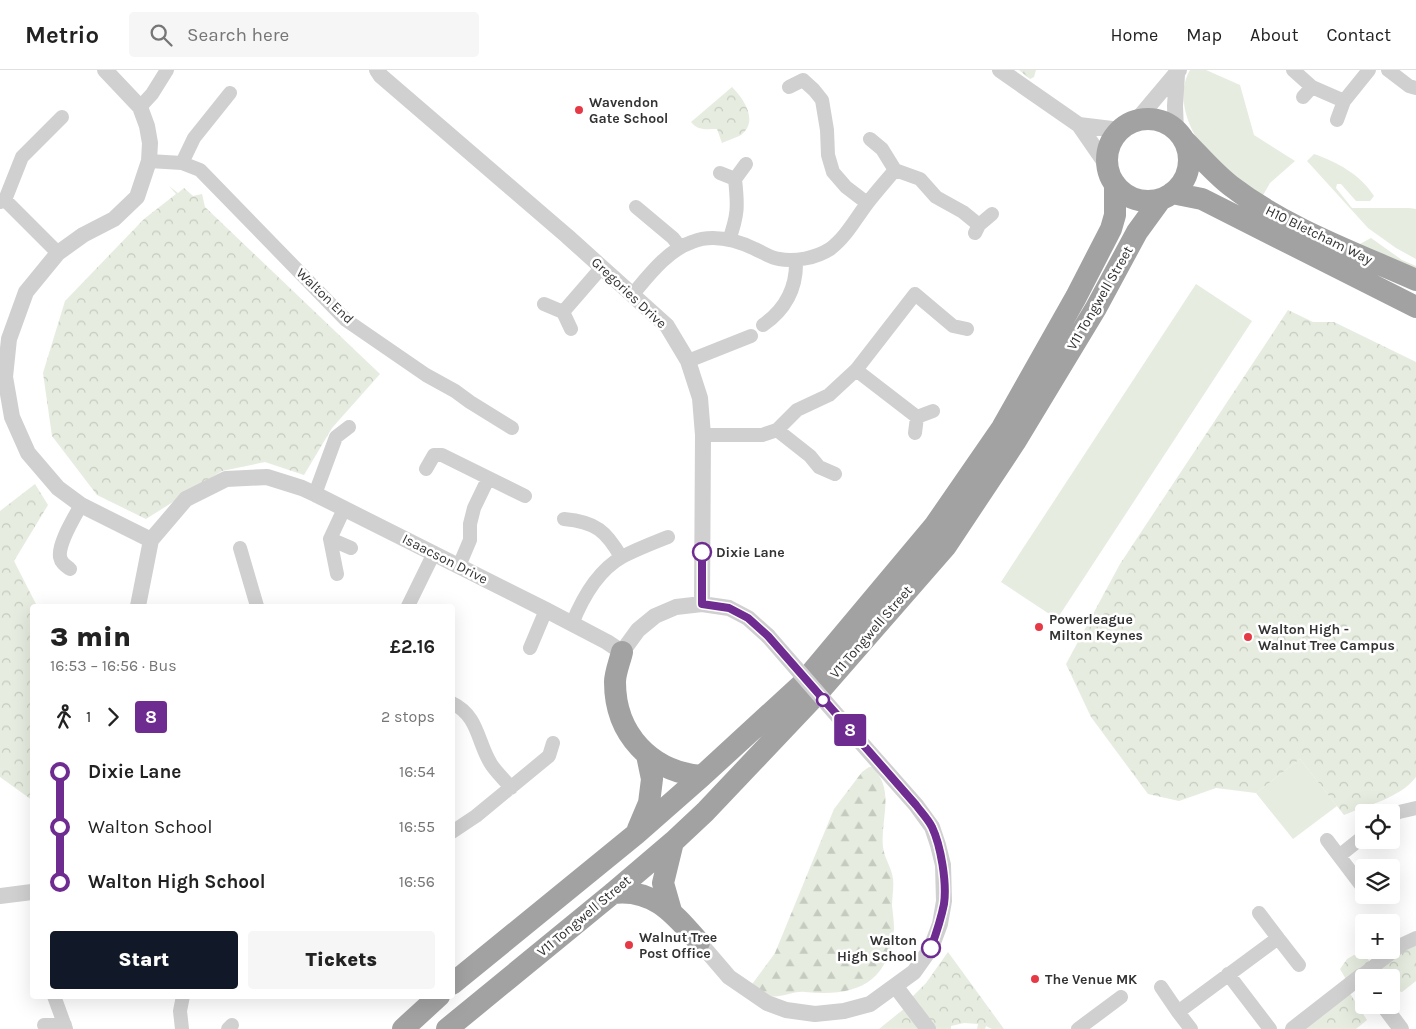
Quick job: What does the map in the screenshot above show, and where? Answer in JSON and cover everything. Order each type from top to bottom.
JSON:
[{"type":"highway","points":[[1148,119],[1158,120],[1168,124],[1180,136],[1188,151],[1189,163],[1186,175],[1180,185],[1167,196],[1151,201],[1136,199],[1122,192],[1111,175],[1108,150],[1111,143],[1129,125],[1148,119]]},
{"type":"highway","name":"H10 Bletcham Way","points":[[1180,136],[1228,185],[1252,213]]},
{"type":"highway","name":"V11 Tongwell Street","points":[[455,982],[636,834],[801,685],[935,525],[1002,428],[1076,297],[1111,229],[1115,215],[1111,175]]},
{"type":"highway","name":"H10 Bletcham Way","points":[[1167,196],[1202,199],[1252,213],[1416,307]]},
{"type":"highway","name":"V11 Tongwell Street","points":[[447,1029],[613,893],[705,812],[816,696],[946,546],[1015,442],[1096,308],[1137,232],[1167,196]]},
{"type":"highway","name":"H10 Bletcham Way","points":[[1283,230],[1338,246],[1416,280]]},
{"type":"highway","points":[[622,652],[615,681],[619,716],[631,738],[646,755],[667,767],[702,776]]},
{"type":"highway","points":[[636,834],[649,803],[652,779],[646,755]]},
{"type":"highway","points":[[671,911],[662,883],[673,842]]},
{"type":"highway","points":[[613,893],[626,892],[645,896],[671,911],[699,942]]},
{"type":"highway","points":[[403,1029],[436,999]]},
{"type":"street","points":[[105,70],[140,107],[147,126],[150,143],[149,161],[137,197],[114,219],[83,235],[58,253],[26,292],[9,338],[5,377],[6,419],[28,453],[58,488],[81,505],[151,540]]},
{"type":"street","points":[[140,107],[152,94],[167,70]]},
{"type":"street","name":"Gregories Drive","points":[[377,70],[381,76],[633,294],[667,326],[688,361],[700,398],[703,435],[702,604]]},
{"type":"street","points":[[1000,70],[1079,125],[1111,175]]},
{"type":"street","points":[[1293,70],[1308,92],[1344,101]]},
{"type":"street","points":[[1337,120],[1344,101],[1369,70]]},
{"type":"street","points":[[1388,70],[1408,86],[1416,88]]},
{"type":"street","points":[[1079,125],[1129,125],[1178,72]]},
{"type":"street","points":[[1178,72],[1175,106],[1180,136]]},
{"type":"street","points":[[789,87],[803,75],[822,100],[827,130],[828,155],[833,172],[846,187],[867,203]]},
{"type":"street","points":[[182,164],[194,138],[230,93]]},
{"type":"street","points":[[58,253],[2,201],[22,157],[62,117]]},
{"type":"street","points":[[870,139],[882,149],[895,170],[920,179],[936,197],[962,212],[977,229],[992,214]]},
{"type":"street","name":"Walton End","points":[[149,161],[182,164],[200,170],[346,320],[426,375],[455,391],[512,428]]},
{"type":"street","points":[[729,240],[736,220],[738,203],[735,179],[746,164]]},
{"type":"street","points":[[633,294],[667,258],[693,241],[711,238],[729,240],[752,247],[778,259],[796,260],[814,256],[830,249],[842,237],[895,170]]},
{"type":"street","points":[[720,173],[735,179]]},
{"type":"street","points":[[636,207],[673,238],[680,248]]},
{"type":"street","points":[[763,325],[774,317],[793,290],[796,260]]},
{"type":"street","points":[[563,312],[602,267]]},
{"type":"street","points":[[703,435],[762,435],[777,430],[797,410],[829,395],[856,370],[915,294],[953,326],[967,329]]},
{"type":"street","points":[[544,304],[563,312],[571,329]]},
{"type":"street","points":[[688,361],[751,336]]},
{"type":"street","points":[[856,370],[917,417]]},
{"type":"street","points":[[917,417],[933,411]]},
{"type":"street","points":[[915,433],[917,417]]},
{"type":"street","points":[[315,494],[336,437],[349,427]]},
{"type":"street","points":[[777,430],[810,456],[819,467],[835,474]]},
{"type":"street","points":[[426,469],[434,455],[442,455],[526,496]]},
{"type":"street","name":"Isaacson Drive","points":[[138,604],[151,540],[186,499],[226,479],[267,477],[315,494],[546,610],[622,652]]},
{"type":"street","points":[[459,566],[470,540],[470,524],[474,508],[488,479]]},
{"type":"street","points":[[70,569],[60,558],[61,547],[81,505]]},
{"type":"street","points":[[337,574],[330,539],[344,509]]},
{"type":"street","points":[[564,519],[581,521],[602,531],[610,539],[621,558]]},
{"type":"street","points":[[572,624],[581,602],[599,576],[621,558],[668,537]]},
{"type":"street","points":[[330,539],[351,548]]},
{"type":"street","points":[[409,604],[434,553]]},
{"type":"street","points":[[245,554],[257,604]]},
{"type":"street","points":[[622,652],[638,630],[655,616],[676,607],[702,604],[729,608],[748,618],[768,636],[916,805],[932,827],[938,845],[943,865],[944,901],[940,924],[931,948],[914,972],[896,987],[870,1004],[844,1011],[815,1014],[786,1010],[767,1003],[729,977],[699,942]]},
{"type":"street","points":[[530,648],[546,610]]},
{"type":"street","points":[[455,704],[473,721],[491,764],[511,788]]},
{"type":"street","points":[[455,830],[476,816],[549,756],[553,743]]},
{"type":"street","points":[[1400,812],[1416,808]]},
{"type":"street","points":[[1327,840],[1355,878]]},
{"type":"street","points":[[1339,856],[1355,843]]},
{"type":"street","points":[[0,896],[30,894]]},
{"type":"street","points":[[1259,914],[1299,965]]},
{"type":"street","points":[[1178,1012],[1278,938]]},
{"type":"street","points":[[1373,969],[1403,944],[1416,938]]},
{"type":"street","points":[[1228,974],[1270,1029]]},
{"type":"street","points":[[1293,1029],[1355,983]]},
{"type":"street","points":[[896,987],[928,1029]]},
{"type":"street","points":[[1160,987],[1191,1029]]},
{"type":"street","points":[[1078,1029],[1121,998]]},
{"type":"street","points":[[44,1025],[65,1027],[55,999]]},
{"type":"street","points":[[182,999],[180,1011],[182,1029]]},
{"type":"street","points":[[1390,1014],[1401,1029]]},
{"type":"green space","points":[[1019,70],[1036,70],[1034,77],[1030,79]]},
{"type":"green space","points":[[1190,70],[1206,70],[1240,85],[1254,135],[1295,161],[1270,183],[1259,202],[1215,162],[1196,137],[1186,115],[1184,104],[1185,81]]},
{"type":"green space","points":[[732,87],[748,110],[749,123],[741,135],[722,143],[717,129],[700,128],[691,122]]},
{"type":"green space","points":[[1314,154],[1348,170],[1369,188],[1374,196],[1370,201],[1356,201],[1341,184],[1337,184],[1336,188],[1352,208],[1416,209],[1416,259],[1396,248],[1368,228],[1307,161]]},
{"type":"green space","points":[[169,186],[178,193],[184,188],[193,196],[202,194],[205,207],[380,374],[332,428],[304,475],[265,462],[222,471],[146,519],[97,495],[52,436],[43,373],[65,301],[144,219],[176,194]]},
{"type":"green space","points":[[1371,238],[1402,260],[1416,266],[1416,272],[1358,245]]},
{"type":"green space","points":[[1196,284],[1252,321],[1057,619],[1001,582]]},
{"type":"green space","name":"Walton High - Walnut Tree Campus","points":[[1288,310],[1313,322],[1334,322],[1416,362],[1416,777],[1393,796],[1373,804],[1355,804],[1355,811],[1344,815],[1300,759],[1256,793],[1216,788],[1179,801],[1148,794],[1091,717],[1066,664],[1120,564]]},
{"type":"green space","points":[[35,484],[48,505],[14,561],[36,604],[30,604],[30,799],[0,777],[0,511]]},
{"type":"green space","points":[[1300,759],[1337,806],[1293,839],[1256,793]]},
{"type":"green space","points":[[872,767],[879,776],[883,785],[885,805],[883,847],[893,879],[892,906],[894,929],[891,948],[885,963],[877,974],[866,983],[854,989],[823,993],[798,992],[782,996],[760,993],[750,987],[775,953],[834,809],[862,772]]},
{"type":"green space","points":[[1416,942],[1416,981],[1402,992],[1400,992],[1400,969],[1381,968],[1393,959],[1400,959],[1400,954]]},
{"type":"green space","points":[[948,952],[1004,1029],[992,1029],[986,1026],[985,1029],[977,1029],[978,1024],[964,1023],[951,1026],[951,1029],[936,1029],[912,997],[926,983]]},
{"type":"green space","points":[[1354,955],[1355,959],[1368,959],[1370,962],[1362,969],[1355,969],[1355,974],[1347,981],[1340,969],[1347,959]]},
{"type":"green space","points":[[1349,992],[1355,1001],[1355,1014],[1363,1014],[1367,1020],[1356,1029],[1300,1029]]},
{"type":"green space","points":[[905,1008],[922,1029],[879,1029]]},
{"type":"bus line","name":"8","points":[[702,552],[702,604],[729,608],[748,618],[768,636],[916,805],[932,827],[943,865],[944,901],[940,924],[931,948]]},
{"type":"place","name":"Wavendon Gate School","points":[[579,110]]},
{"type":"place","name":"Dixie Lane","points":[[702,552]]},
{"type":"place","name":"Powerleague Milton Keynes","points":[[1039,627]]},
{"type":"place","name":"Walton High - Walnut Tree Campus","points":[[1248,637]]},
{"type":"place","name":"Walnut Tree Post Office","points":[[629,945]]},
{"type":"place","name":"Walton High School","points":[[931,948]]},
{"type":"place","name":"The Venue MK","points":[[1035,979]]}]
